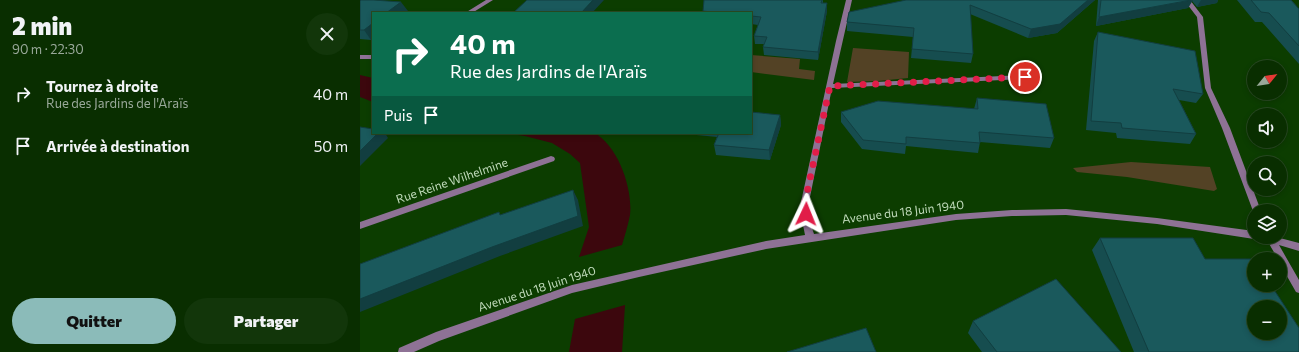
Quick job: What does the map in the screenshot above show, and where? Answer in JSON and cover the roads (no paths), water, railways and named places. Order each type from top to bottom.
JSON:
[{"type":"street","points":[[470,12],[490,0]]},
{"type":"street","points":[[810,237],[807,226],[805,202],[850,0]]},
{"type":"street","points":[[1187,0],[1200,17],[1208,88],[1226,128],[1254,204]]},
{"type":"street","points":[[360,57],[372,57]]},
{"type":"street","points":[[830,86],[1025,77]]},
{"type":"street","name":"Rue Reine Wilhelmine","points":[[360,226],[551,159]]},
{"type":"street","name":"Avenue du 18 Juin 1940","points":[[403,352],[436,337],[572,289],[766,245],[810,237],[956,217],[1012,213],[1066,212],[1201,226],[1247,234]]},
{"type":"street","points":[[1287,243],[1299,247]]},
{"type":"street","points":[[1272,244],[1299,289]]}]
